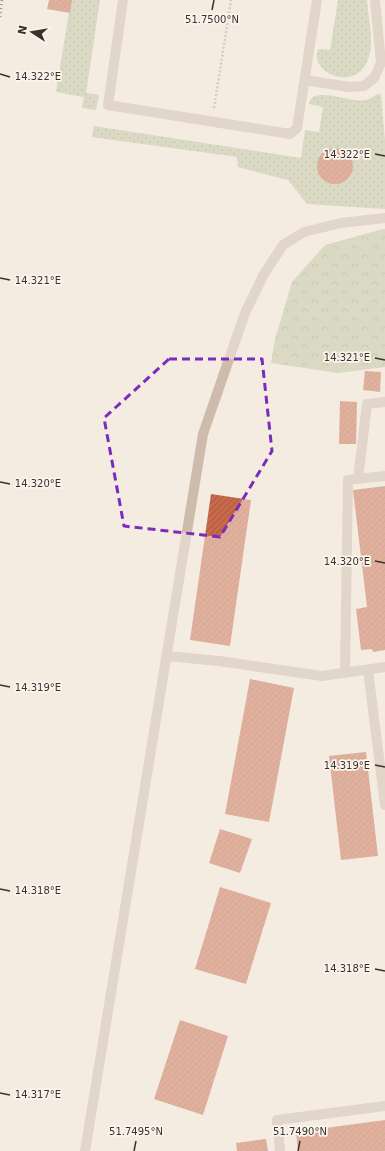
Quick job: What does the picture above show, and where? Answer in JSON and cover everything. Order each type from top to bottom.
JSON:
[{"type":"lane","points":[[123,0],[108,105],[290,134],[297,128],[317,0]]},
{"type":"lane","points":[[305,80],[349,87],[364,86],[374,78],[381,63],[375,0]]},
{"type":"lane","points":[[85,1151],[203,434],[244,312],[264,274],[283,245],[304,232],[341,223],[385,218]]},
{"type":"lane","points":[[358,479],[367,404],[385,402]]},
{"type":"lane","points":[[345,673],[348,480],[385,476]]},
{"type":"lane","points":[[167,656],[219,661],[322,676],[385,667]]},
{"type":"lane","points":[[368,670],[385,805]]},
{"type":"lane","points":[[280,1151],[277,1120],[385,1106]]},
{"type":"path","points":[[212,122],[231,0]]},
{"type":"highlighted area","points":[[169,359],[262,359],[272,451],[220,537],[124,526],[104,418]]},
{"type":"green space","points":[[71,0],[100,0],[86,93],[99,95],[96,110],[82,108],[84,97],[56,92]]},
{"type":"green space","points":[[338,0],[367,0],[371,33],[370,53],[363,69],[358,74],[349,77],[338,77],[327,72],[322,68],[317,57],[318,49],[330,50]]},
{"type":"green space","points":[[378,94],[381,95],[385,141],[385,209],[307,204],[288,180],[238,167],[237,157],[92,137],[94,126],[301,158],[305,130],[319,132],[323,107],[309,104],[312,98],[322,95],[330,95],[353,100],[368,100]]},
{"type":"green space","points":[[385,229],[385,367],[338,373],[271,363],[275,339],[292,282],[325,245]]},
{"type":"building","points":[[49,0],[72,0],[70,13],[47,9]]},
{"type":"building","points":[[335,148],[345,151],[350,156],[353,166],[350,176],[345,181],[335,184],[325,181],[320,176],[317,166],[320,156],[325,151]]},
{"type":"building","points":[[365,371],[381,372],[380,392],[363,390]]},
{"type":"building","points":[[340,401],[357,402],[356,444],[339,444]]},
{"type":"building","points":[[385,486],[385,650],[373,652],[372,649],[361,650],[356,609],[367,607],[353,490]]},
{"type":"building","points":[[211,494],[251,500],[230,646],[190,640]]},
{"type":"building","points":[[250,679],[294,688],[269,822],[225,814]]},
{"type":"building","points":[[366,752],[378,856],[341,860],[329,756]]},
{"type":"building","points":[[220,829],[252,839],[240,873],[209,863]]},
{"type":"building","points":[[220,887],[271,903],[246,984],[195,969]]},
{"type":"building","points":[[180,1020],[228,1036],[203,1115],[154,1099]]},
{"type":"building","points":[[385,1120],[385,1151],[298,1151],[296,1132]]},
{"type":"building","points":[[266,1139],[268,1151],[237,1151],[236,1143]]},
{"type":"railway","points":[[0,17],[2,0]]}]
